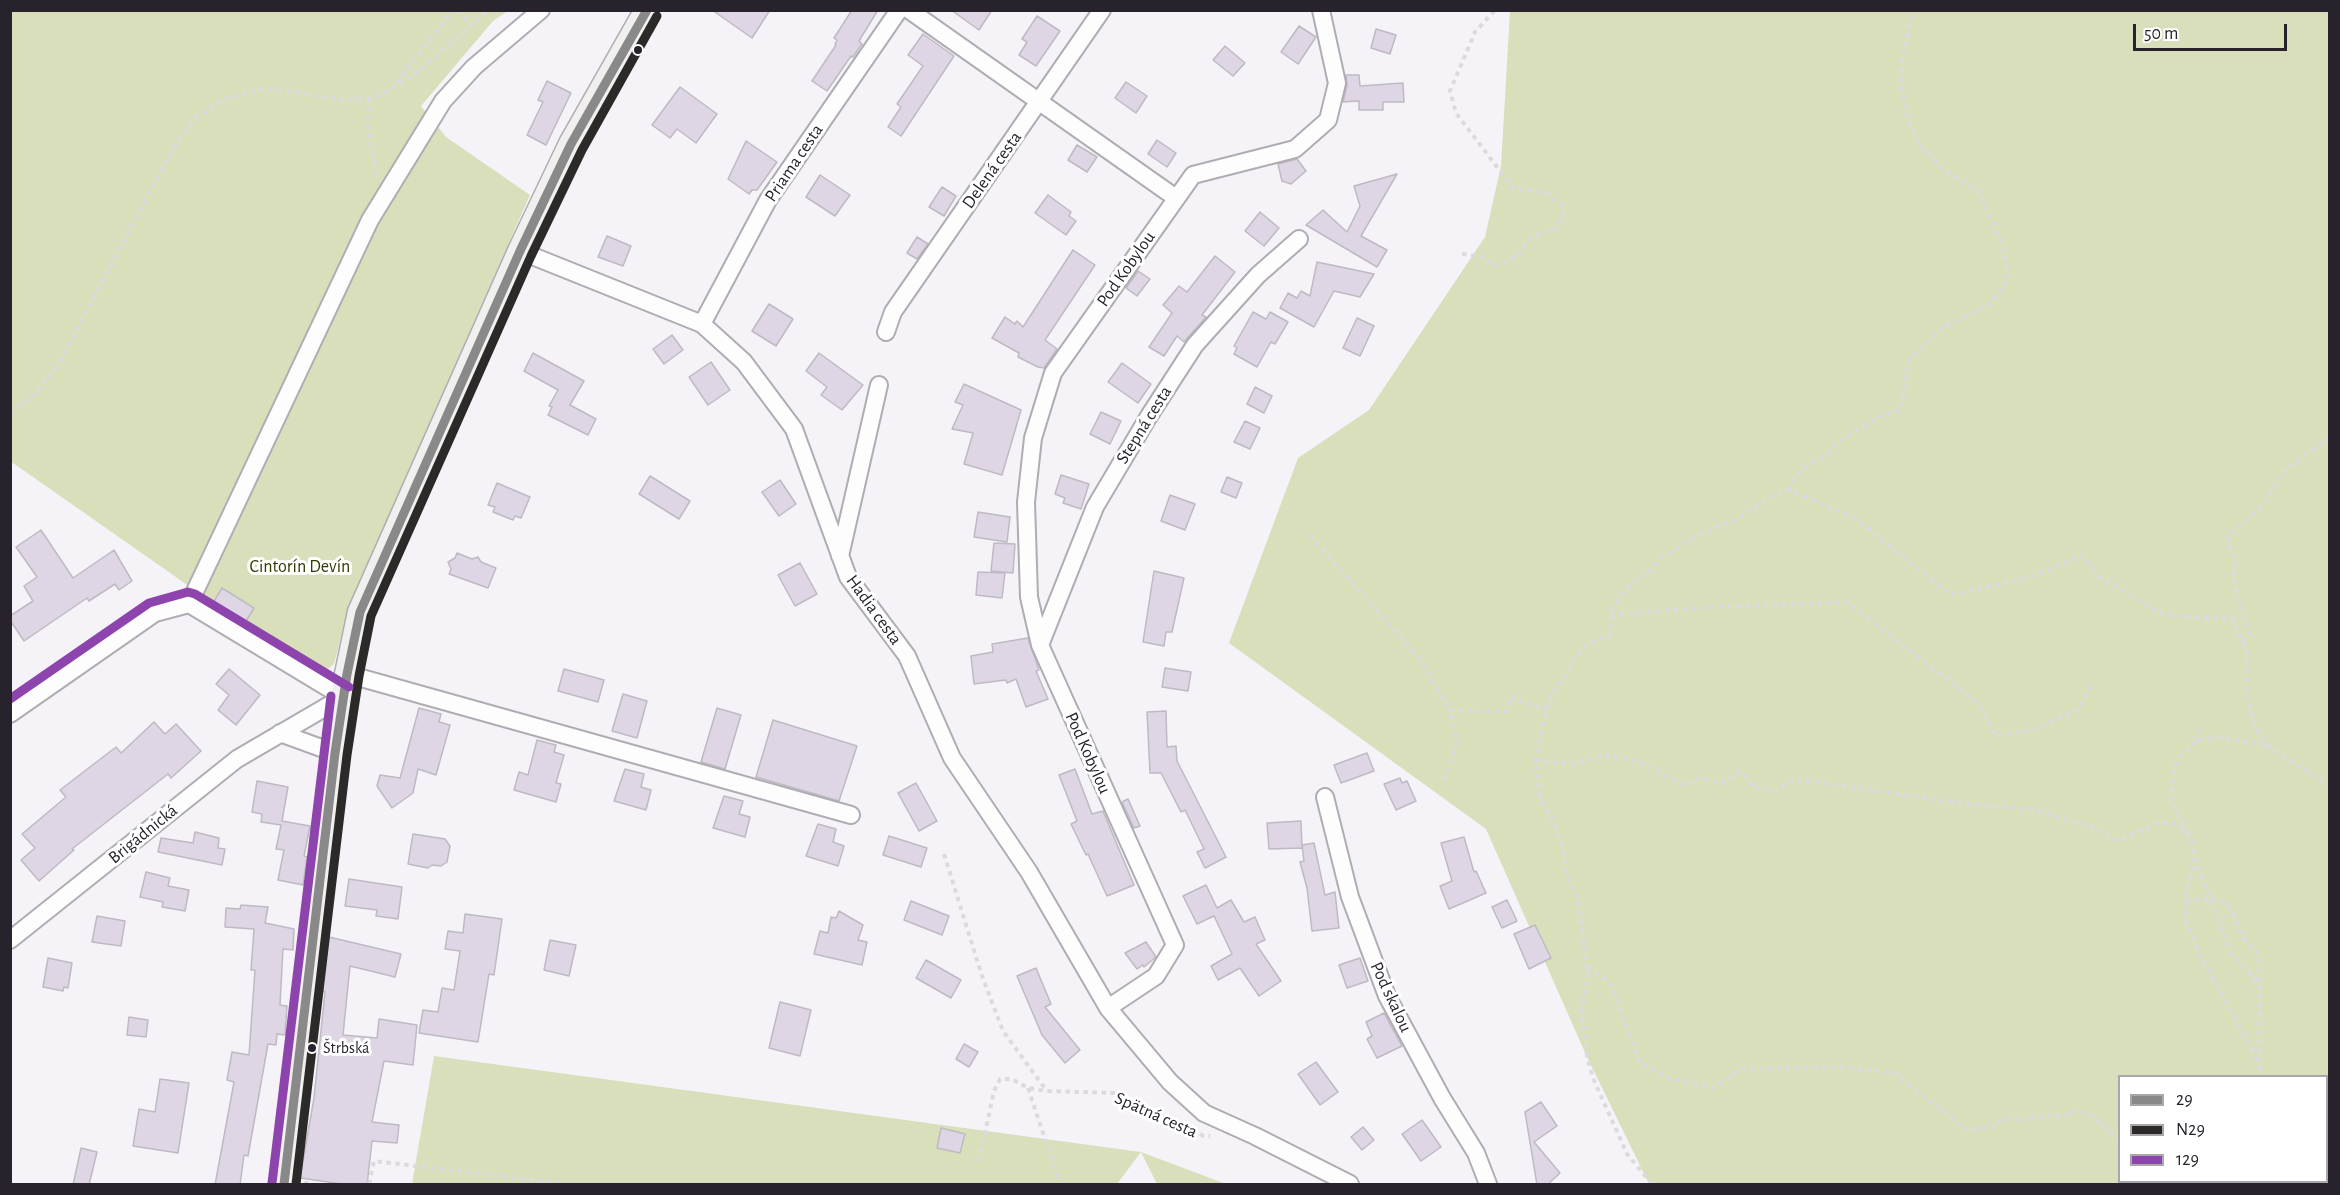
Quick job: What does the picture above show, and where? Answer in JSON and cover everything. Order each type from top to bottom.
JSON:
[{"type":"street","points":[[189,604],[365,231],[382,201],[443,101],[474,67],[541,10]]},
{"type":"street","points":[[284,1185],[334,753],[360,612],[520,251],[572,144],[647,10]]},
{"type":"street","name":"Priama cesta","points":[[702,324],[768,200],[898,10]]},
{"type":"street","points":[[909,10],[1176,198]]},
{"type":"street","name":"Delená cesta","points":[[886,332],[894,312],[1102,10]]},
{"type":"street","name":"Pod Kobylou","points":[[1108,1008],[1156,976],[1175,945],[1040,645],[1029,597],[1026,501],[1033,438],[1053,373],[1193,175],[1295,149],[1328,120],[1337,83],[1321,10]]},
{"type":"street","name":"Stepná cesta","points":[[1040,645],[1095,507],[1149,416],[1195,345],[1257,275],[1299,239]]},
{"type":"street","name":"Hadia cesta","points":[[520,251],[702,324],[744,362],[794,429],[848,577],[907,656],[952,758],[1029,872],[1108,1008]]},
{"type":"street","points":[[840,556],[879,385]]},
{"type":"street","points":[[10,714],[155,613],[189,604],[345,685],[851,815]]},
{"type":"street","name":"Brigádnická","points":[[10,940],[237,759],[280,733],[345,685]]},
{"type":"street","points":[[280,733],[334,753]]},
{"type":"street","name":"Pod skalou","points":[[1324,796],[1350,897],[1387,996],[1442,1098],[1476,1153],[1488,1185]]},
{"type":"street","points":[[1108,1008],[1170,1082],[1204,1113],[1255,1136],[1350,1185]]},
{"type":"path","points":[[393,86],[453,10]]},
{"type":"path","points":[[458,10],[471,25]]},
{"type":"path","points":[[10,414],[35,393],[57,367],[175,144],[197,117],[223,100],[262,89],[289,91],[339,100],[369,98],[382,94],[414,75],[489,10]]},
{"type":"path","points":[[1462,254],[1485,257],[1493,266],[1506,262],[1520,253],[1535,235],[1555,229],[1564,217],[1562,206],[1547,193],[1513,188],[1456,113],[1450,91],[1475,32],[1495,10]]},
{"type":"path","points":[[1789,490],[1799,472],[1825,456],[1838,442],[1876,418],[1901,409],[1909,358],[1945,326],[1990,304],[2009,279],[2003,247],[1979,192],[1944,170],[1920,145],[1907,116],[1902,92],[1902,62],[1912,10]]},
{"type":"path","points":[[369,98],[368,126],[382,201]]},
{"type":"path","points":[[2243,643],[2250,633],[2237,595],[2233,577],[2235,561],[2227,537],[2266,502],[2283,472],[2330,436]]},
{"type":"path","points":[[1652,1185],[1627,1154],[1593,1078],[1587,1057],[1581,1009],[1588,979],[1576,893],[1566,875],[1564,852],[1555,826],[1540,796],[1535,760],[1546,710],[1552,694],[1565,677],[1575,657],[1588,644],[1610,635],[1612,608],[1632,583],[1652,570],[1662,557],[1696,537],[1742,516],[1777,493],[1789,490],[1855,518],[1951,595],[2029,578],[2082,556],[2101,578],[2165,615],[2232,618],[2247,653],[2247,695],[2255,726],[2269,747]]},
{"type":"path","points":[[1310,535],[1419,658],[1450,710],[1457,742],[1445,780]]},
{"type":"path","points":[[1611,615],[1713,607],[1847,602],[1979,704],[1996,736],[2036,729],[2079,709],[2092,682]]},
{"type":"path","points":[[1450,710],[1506,712],[1510,697],[1546,710]]},
{"type":"path","points":[[2201,727],[2196,741],[2175,764],[2171,801],[2190,836],[2195,857],[2230,952],[2259,984]]},
{"type":"path","points":[[2196,741],[2219,737],[2269,747],[2330,786]]},
{"type":"path","points":[[1535,760],[1575,764],[1604,755],[1641,762],[1688,785],[1700,777],[1722,784],[1739,772],[1746,776],[1752,786],[1776,791],[1796,779],[1974,805],[2034,810],[2091,826],[2118,841],[2159,822],[2177,824],[2190,836]]},
{"type":"path","points":[[944,854],[982,976],[1003,1031],[1047,1091]]},
{"type":"path","points":[[2195,857],[2186,902],[2185,920],[2260,1064]]},
{"type":"path","points":[[2186,902],[2210,898],[2226,902],[2237,921],[2242,936],[2259,954],[2260,1075]]},
{"type":"path","points":[[1587,967],[1610,982],[1641,1063],[1669,1078],[1713,1089],[1740,1069],[1842,1066],[1894,1073],[1969,1131],[1994,1126],[2002,1119],[2014,1118],[2021,1122],[2030,1116],[2063,1117],[2071,1112],[2089,1113],[2118,1138]]},
{"type":"path","name":"Spätná cesta","points":[[979,1161],[994,1091],[1000,1079],[1012,1079],[1028,1088],[1047,1091],[1115,1093],[1204,1136],[1215,1136]]},
{"type":"path","points":[[1028,1088],[1060,1185]]},
{"type":"path","points":[[369,1185],[374,1161],[568,1185]]},
{"type":"green space","name":"Cintorín Devín","points":[[10,11],[508,11],[493,21],[421,106],[446,137],[530,195],[350,602],[334,664],[321,675],[245,623],[254,607],[222,588],[213,603],[13,463],[11,464]]},
{"type":"green space","points":[[1510,11],[2329,11],[2329,1184],[1649,1184],[1587,1057],[1486,829],[1229,643],[1298,458],[1369,410],[1485,237],[1501,166]]},
{"type":"green space","points":[[434,1056],[1141,1152],[1117,1184],[412,1184]]},
{"type":"green space","points":[[1141,1152],[1226,1184],[1157,1184]]},
{"type":"building","points":[[712,10],[770,10],[752,38]]},
{"type":"building","points":[[852,10],[878,10],[859,41],[862,44],[827,91],[812,81],[836,45],[837,40],[834,38]]},
{"type":"building","points":[[951,10],[992,10],[979,30]]},
{"type":"building","points":[[1037,16],[1060,31],[1036,66],[1019,55],[1027,42],[1022,39]]},
{"type":"building","points":[[1299,26],[1316,37],[1298,64],[1281,52]]},
{"type":"building","points":[[1376,29],[1396,35],[1390,54],[1371,48]]},
{"type":"building","points":[[923,34],[954,56],[901,136],[888,127],[901,107],[897,104],[923,66],[908,55]]},
{"type":"building","points":[[1225,46],[1245,63],[1233,76],[1213,60]]},
{"type":"building","points":[[1346,75],[1359,75],[1360,86],[1403,83],[1404,102],[1383,102],[1383,110],[1359,110],[1359,101],[1343,102],[1347,85]]},
{"type":"building","points":[[547,81],[571,93],[546,145],[527,135],[543,102],[538,100]]},
{"type":"building","points":[[1126,82],[1147,96],[1136,113],[1115,98]]},
{"type":"building","points":[[680,87],[717,114],[696,143],[677,129],[670,138],[652,125]]},
{"type":"building","points":[[1157,140],[1176,153],[1167,167],[1148,154]]},
{"type":"building","points":[[746,141],[777,162],[757,190],[752,190],[749,194],[728,179]]},
{"type":"building","points":[[1077,145],[1097,157],[1087,172],[1068,160]]},
{"type":"building","points":[[1297,159],[1306,171],[1291,184],[1282,181],[1278,164]]},
{"type":"building","points":[[1397,174],[1361,236],[1387,250],[1377,267],[1306,225],[1323,210],[1347,232],[1360,206],[1354,186]]},
{"type":"building","points":[[820,175],[850,195],[835,216],[806,197]]},
{"type":"building","points":[[942,187],[956,196],[944,216],[929,207]]},
{"type":"building","points":[[1048,195],[1071,212],[1069,216],[1076,221],[1066,235],[1035,213]]},
{"type":"building","points":[[1260,212],[1279,228],[1264,246],[1245,231]]},
{"type":"building","points":[[607,236],[631,246],[623,266],[598,257]]},
{"type":"building","points":[[917,237],[928,244],[917,259],[907,253]]},
{"type":"building","points":[[1073,250],[1095,265],[1045,340],[1057,349],[1044,368],[1038,367],[1018,357],[1019,353],[992,338],[1005,317],[1015,324],[1017,321],[1023,327]]},
{"type":"building","points":[[1215,256],[1235,272],[1202,315],[1206,317],[1184,342],[1177,336],[1164,356],[1149,347],[1172,313],[1163,305],[1179,286],[1187,292]]},
{"type":"building","points":[[1317,262],[1374,274],[1360,297],[1334,291],[1314,327],[1280,308],[1288,293],[1297,298],[1301,291],[1310,296]]},
{"type":"building","points":[[1138,271],[1150,279],[1137,296],[1126,288]]},
{"type":"building","points":[[769,304],[793,319],[776,346],[752,331]]},
{"type":"building","points":[[1253,312],[1266,319],[1270,312],[1288,322],[1275,344],[1271,342],[1257,367],[1234,354],[1237,348],[1234,346]]},
{"type":"building","points":[[1357,318],[1374,326],[1360,356],[1343,348]]},
{"type":"building","points":[[672,335],[683,350],[664,364],[653,349]]},
{"type":"building","points":[[533,353],[584,381],[570,405],[596,419],[588,435],[548,415],[552,407],[549,406],[558,390],[524,371]]},
{"type":"building","points":[[819,353],[863,385],[842,410],[821,395],[827,387],[806,371]]},
{"type":"building","points":[[711,362],[730,390],[708,405],[689,377]]},
{"type":"building","points":[[1122,363],[1151,384],[1138,403],[1108,382]]},
{"type":"building","points":[[964,384],[1021,410],[1002,475],[964,464],[973,433],[952,429],[963,405],[955,402]]},
{"type":"building","points":[[1255,387],[1272,396],[1264,413],[1247,404]]},
{"type":"building","points":[[1101,412],[1121,421],[1110,444],[1090,434]]},
{"type":"building","points":[[1245,421],[1260,428],[1250,449],[1234,442]]},
{"type":"building","points":[[1061,475],[1089,484],[1081,509],[1063,503],[1065,498],[1055,494]]},
{"type":"building","points":[[650,476],[690,501],[679,519],[639,494]]},
{"type":"building","points":[[1227,477],[1242,483],[1236,498],[1221,492]]},
{"type":"building","points":[[780,480],[796,504],[779,516],[762,492]]},
{"type":"building","points":[[497,483],[530,497],[521,518],[515,516],[513,520],[493,512],[495,507],[488,505]]},
{"type":"building","points":[[1170,495],[1195,504],[1185,530],[1161,521]]},
{"type":"building","points":[[978,512],[1010,517],[1007,542],[974,537]]},
{"type":"building","points":[[41,530],[73,578],[114,550],[132,581],[119,590],[115,584],[89,601],[87,598],[24,641],[10,620],[10,616],[33,601],[24,586],[37,577],[16,547]]},
{"type":"building","points":[[994,543],[1015,544],[1013,573],[991,571]]},
{"type":"building","points":[[457,553],[472,559],[478,557],[481,562],[496,568],[488,588],[449,574],[451,569],[448,562],[455,558]]},
{"type":"building","points":[[800,563],[817,594],[795,606],[778,575]]},
{"type":"building","points":[[1154,571],[1184,578],[1172,632],[1166,632],[1164,646],[1143,642]]},
{"type":"building","points":[[978,572],[1005,573],[1002,598],[976,595]]},
{"type":"building","points":[[222,588],[254,608],[245,623],[213,603]]},
{"type":"building","points":[[1028,638],[1039,670],[1036,671],[1048,699],[1026,707],[1016,679],[1007,683],[1006,680],[974,684],[971,656],[993,652],[992,644]]},
{"type":"building","points":[[1165,668],[1191,672],[1188,691],[1162,687]]},
{"type":"building","points":[[229,669],[260,695],[236,725],[218,710],[229,695],[216,684]]},
{"type":"building","points":[[564,669],[604,680],[598,702],[558,691]]},
{"type":"building","points":[[623,694],[647,701],[637,738],[612,731]]},
{"type":"building","points":[[419,708],[441,714],[439,722],[450,725],[436,775],[418,769],[413,793],[392,808],[377,786],[380,775],[400,778]]},
{"type":"building","points":[[717,708],[741,715],[725,769],[701,762]]},
{"type":"building","points":[[1166,711],[1167,747],[1176,746],[1177,761],[1226,857],[1205,868],[1197,852],[1204,849],[1185,810],[1181,812],[1161,773],[1150,773],[1147,712]]},
{"type":"building","points":[[773,720],[857,746],[839,801],[756,777]]},
{"type":"building","points":[[154,722],[165,734],[176,724],[201,751],[171,778],[168,774],[72,849],[74,850],[39,881],[21,860],[35,848],[22,834],[66,797],[60,790],[116,747],[121,753]]},
{"type":"building","points":[[537,740],[556,745],[554,752],[564,755],[556,783],[561,784],[556,802],[514,790],[519,772],[528,775]]},
{"type":"building","points":[[1367,753],[1374,771],[1341,783],[1334,765]]},
{"type":"building","points":[[625,769],[644,774],[641,787],[651,790],[646,810],[614,801]]},
{"type":"building","points":[[1075,769],[1092,814],[1103,811],[1134,885],[1107,896],[1071,824],[1077,821],[1059,775]]},
{"type":"building","points":[[1400,778],[1402,783],[1407,781],[1416,801],[1396,810],[1384,784]]},
{"type":"building","points":[[257,781],[288,787],[282,821],[310,826],[304,856],[307,857],[303,885],[278,880],[284,850],[276,849],[281,825],[261,822],[262,814],[252,812]]},
{"type":"building","points":[[916,783],[937,821],[919,831],[898,793]]},
{"type":"building","points":[[724,796],[743,801],[739,814],[750,817],[745,837],[713,828]]},
{"type":"building","points":[[1128,799],[1140,826],[1134,828],[1122,802]]},
{"type":"building","points":[[1301,821],[1302,848],[1269,849],[1267,823]]},
{"type":"building","points":[[818,824],[836,829],[833,842],[844,846],[838,866],[806,856]]},
{"type":"building","points":[[195,832],[219,838],[218,848],[225,849],[222,865],[158,852],[161,838],[193,843]]},
{"type":"building","points":[[413,834],[445,839],[450,846],[447,862],[441,866],[432,865],[428,868],[408,864]]},
{"type":"building","points":[[889,836],[927,848],[921,867],[883,855]]},
{"type":"building","points":[[1464,837],[1474,872],[1476,871],[1486,893],[1449,909],[1440,886],[1452,881],[1441,843]]},
{"type":"building","points":[[1314,843],[1325,895],[1335,892],[1339,928],[1312,931],[1307,888],[1300,862],[1304,861],[1302,845]]},
{"type":"building","points":[[146,872],[170,878],[168,886],[189,890],[185,911],[162,907],[163,902],[140,897]]},
{"type":"building","points":[[349,879],[402,887],[398,919],[376,916],[377,910],[345,906]]},
{"type":"building","points":[[1206,885],[1217,908],[1231,900],[1244,922],[1255,917],[1265,940],[1256,944],[1281,981],[1259,996],[1240,968],[1218,980],[1211,966],[1232,954],[1214,916],[1197,924],[1183,896]]},
{"type":"building","points":[[1507,900],[1517,921],[1502,928],[1492,907]]},
{"type":"building","points":[[911,901],[949,916],[942,935],[904,920]]},
{"type":"building","points":[[241,905],[268,907],[265,923],[294,929],[293,950],[283,949],[280,1005],[287,1006],[285,1035],[277,1034],[276,1045],[268,1044],[248,1156],[244,1155],[240,1185],[215,1185],[234,1082],[227,1080],[232,1052],[249,1055],[255,970],[251,970],[254,929],[225,927],[226,908],[240,909]]},
{"type":"building","points":[[839,911],[863,925],[858,940],[867,942],[862,965],[814,954],[820,931],[828,933],[831,917],[836,918]]},
{"type":"building","points":[[465,914],[502,919],[494,975],[489,974],[478,1042],[419,1033],[423,1010],[438,1012],[442,988],[454,990],[460,951],[445,949],[448,931],[463,933]]},
{"type":"building","points":[[97,916],[125,921],[121,946],[92,942]]},
{"type":"building","points":[[1535,925],[1551,958],[1529,969],[1514,934]]},
{"type":"building","points":[[329,937],[401,954],[395,977],[350,966],[343,1035],[377,1038],[379,1019],[417,1025],[413,1065],[384,1061],[372,1122],[399,1125],[397,1143],[372,1141],[367,1185],[349,1185],[300,1178],[314,1098],[325,992],[322,991]]},
{"type":"building","points":[[550,940],[576,945],[569,976],[544,970]]},
{"type":"building","points":[[1146,942],[1156,957],[1144,967],[1143,965],[1137,969],[1125,953]]},
{"type":"building","points":[[48,958],[72,963],[68,988],[64,987],[63,991],[43,987]]},
{"type":"building","points":[[1360,958],[1368,981],[1347,988],[1339,965]]},
{"type":"building","points":[[926,960],[961,980],[951,998],[916,978]]},
{"type":"building","points":[[1036,968],[1051,1004],[1045,1007],[1080,1050],[1065,1063],[1042,1035],[1017,976]]},
{"type":"building","points":[[780,1002],[811,1010],[800,1056],[769,1048]]},
{"type":"building","points":[[1384,1013],[1402,1046],[1377,1058],[1367,1039],[1372,1036],[1366,1022]]},
{"type":"building","points":[[129,1017],[148,1020],[146,1037],[127,1035]]},
{"type":"building","points":[[964,1044],[978,1052],[969,1067],[956,1059]]},
{"type":"building","points":[[1316,1062],[1338,1092],[1320,1105],[1298,1074]]},
{"type":"building","points":[[160,1079],[189,1083],[178,1153],[133,1146],[139,1109],[155,1112]]},
{"type":"building","points":[[1541,1102],[1557,1126],[1534,1142],[1560,1173],[1547,1185],[1537,1185],[1525,1112]]},
{"type":"building","points":[[1422,1120],[1441,1147],[1421,1161],[1402,1134]]},
{"type":"building","points":[[1363,1127],[1374,1140],[1362,1150],[1351,1137]]},
{"type":"building","points":[[941,1128],[965,1134],[960,1153],[937,1148]]},
{"type":"building","points":[[81,1148],[97,1152],[89,1185],[73,1185]]},
{"type":"transit line","name":"29","points":[[284,1184],[335,753],[347,674],[360,612],[520,251],[571,144],[647,10]]},
{"type":"transit line","name":"N29","points":[[296,1184],[347,755],[371,616],[531,256],[582,150],[657,16]]},
{"type":"transit line","name":"129","points":[[10,699],[149,603],[188,592],[195,594],[349,687]]},
{"type":"transit line","name":"129","points":[[272,1183],[331,696]]},
{"type":"place","name":"Štrbská","points":[[312,1048]]}]
